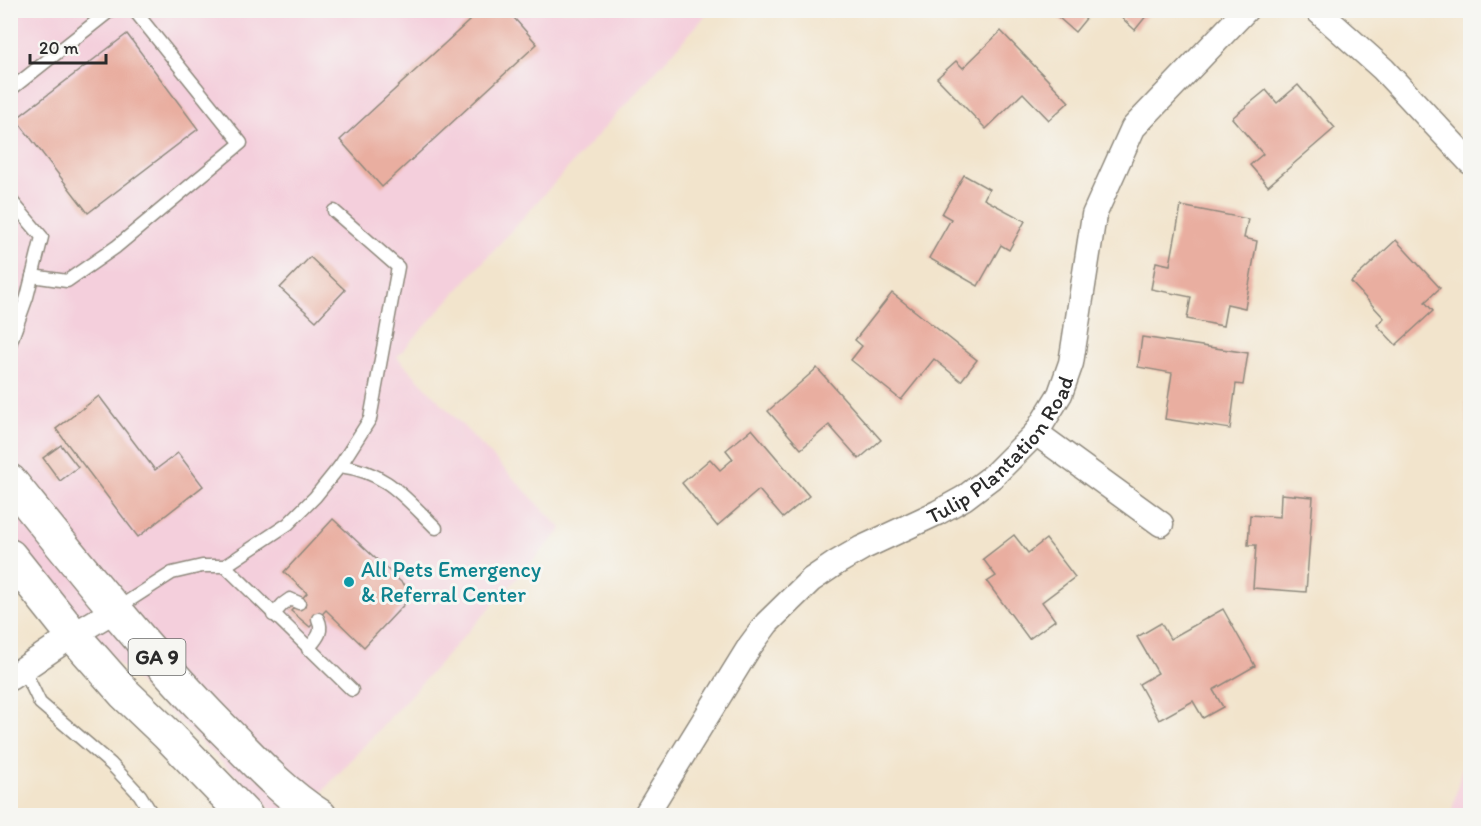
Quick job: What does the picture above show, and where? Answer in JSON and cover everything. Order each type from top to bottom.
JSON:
[{"type":"main road","name":"GA 9","points":[[10,481],[115,610],[206,713],[258,765],[320,816]]},
{"type":"main road","name":"GA 9","points":[[10,556],[73,635],[125,694],[246,816]]},
{"type":"street","name":"Tulip Plantation Road","points":[[645,816],[750,646],[767,623],[788,601],[811,580],[836,563],[964,498],[993,476],[1036,433],[1060,394],[1071,363],[1094,215],[1133,128],[1246,10]]},
{"type":"street","points":[[1317,10],[1383,69],[1470,162]]},
{"type":"street","points":[[1036,433],[1161,524]]},
{"type":"street","points":[[17,674],[73,635],[115,610]]},
{"type":"lane","points":[[10,90],[111,10]]},
{"type":"lane","points":[[32,276],[67,281],[116,247],[241,143],[134,10]]},
{"type":"lane","points":[[10,199],[42,237],[10,344]]},
{"type":"lane","points":[[115,610],[172,573],[202,566],[225,566],[288,524],[315,497],[340,466],[370,419],[399,267],[334,211]]},
{"type":"lane","points":[[340,466],[358,468],[387,481],[436,528]]},
{"type":"lane","points":[[225,566],[352,690]]},
{"type":"lane","points":[[273,615],[290,600],[299,603]]},
{"type":"lane","points":[[308,649],[320,636],[321,626],[318,619]]},
{"type":"lane","points":[[17,674],[40,703],[111,764],[140,795],[153,816]]},
{"type":"shaded area","points":[[11,11],[710,11],[397,357],[562,529],[301,815],[277,815],[28,577],[11,587]]},
{"type":"shaded area","points":[[1470,732],[1470,815],[1451,815]]},
{"type":"building","points":[[481,10],[507,10],[537,44],[382,187],[340,140]]},
{"type":"building","points":[[1050,10],[1093,10],[1075,32]]},
{"type":"building","points":[[1113,10],[1151,10],[1135,30]]},
{"type":"building","points":[[1001,31],[1069,102],[1049,120],[1023,93],[986,129],[937,78],[956,61],[963,68]]},
{"type":"building","points":[[127,34],[198,129],[88,213],[16,119]]},
{"type":"building","points":[[1298,85],[1335,128],[1268,186],[1250,165],[1263,154],[1232,118],[1266,90],[1277,103]]},
{"type":"building","points":[[964,175],[989,189],[984,199],[1025,221],[1009,250],[1001,245],[978,286],[929,258],[951,219],[942,214]]},
{"type":"building","points":[[1181,206],[1248,219],[1244,238],[1257,241],[1245,308],[1227,304],[1223,326],[1187,319],[1191,297],[1151,289],[1156,262],[1170,265]]},
{"type":"building","points":[[1396,240],[1440,288],[1425,302],[1433,311],[1396,345],[1377,325],[1384,318],[1351,282]]},
{"type":"building","points":[[310,257],[345,290],[316,321],[280,288]]},
{"type":"building","points":[[892,293],[977,360],[961,381],[934,359],[901,400],[851,360],[862,346],[855,340]]},
{"type":"building","points":[[1142,337],[1248,353],[1243,385],[1236,384],[1230,429],[1165,419],[1172,373],[1138,367]]},
{"type":"building","points":[[817,368],[881,440],[859,459],[829,425],[801,449],[768,411]]},
{"type":"building","points":[[99,396],[155,470],[178,453],[203,486],[138,537],[56,429]]},
{"type":"building","points":[[1470,401],[1470,433],[1469,434],[1465,402]]},
{"type":"building","points":[[752,429],[809,496],[783,518],[759,490],[717,526],[682,483],[710,459],[720,470],[733,459],[726,450]]},
{"type":"building","points":[[61,445],[78,467],[60,481],[43,458]]},
{"type":"building","points":[[1281,494],[1313,497],[1306,592],[1253,588],[1256,545],[1248,545],[1250,515],[1280,517]]},
{"type":"building","name":"All Pets Emergency & Referral Center","points":[[333,519],[414,594],[364,647],[326,610],[310,627],[291,611],[307,593],[284,572]]},
{"type":"building","points":[[1014,535],[1028,553],[1046,539],[1075,577],[1042,602],[1055,620],[1029,639],[987,582],[996,576],[983,559]]},
{"type":"building","points":[[1223,609],[1255,666],[1213,690],[1223,707],[1203,718],[1193,701],[1159,720],[1139,684],[1158,673],[1137,637],[1161,623],[1170,639]]},
{"type":"place","name":"All Pets Emergency & Referral Center","points":[[349,582]]}]
